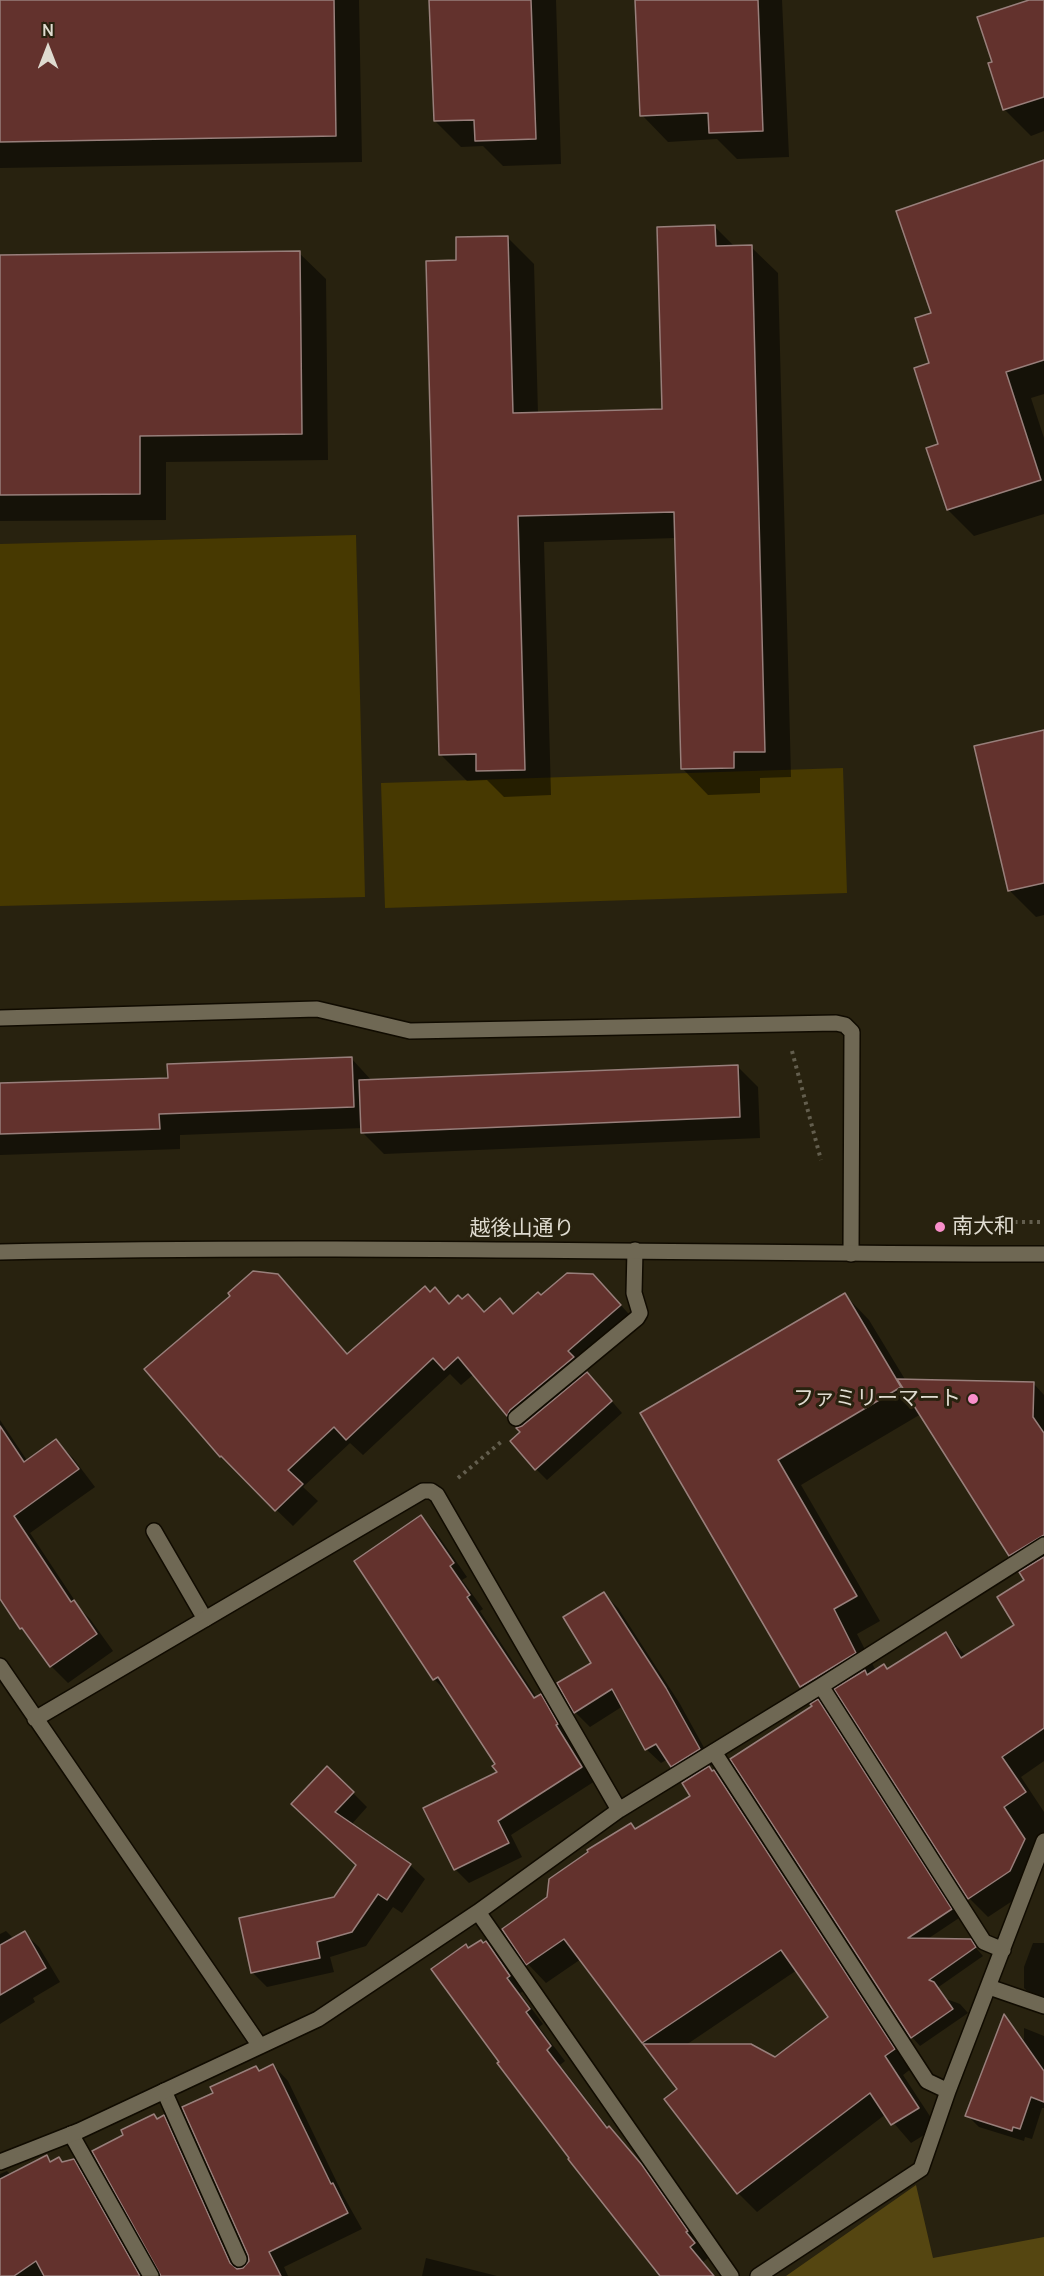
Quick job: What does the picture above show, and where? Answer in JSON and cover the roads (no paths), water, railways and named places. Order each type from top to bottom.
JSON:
[{"type":"street","points":[[0,1018],[317,1010],[410,1031],[836,1023],[845,1025],[852,1032],[850,1254]]},
{"type":"street","name":"越後山通り","points":[[0,1252],[146,1249],[1044,1254]]},
{"type":"street","points":[[516,1418],[637,1318],[640,1313],[634,1293],[635,1250]]},
{"type":"street","points":[[36,1719],[423,1491],[431,1491],[437,1495],[619,1810]]},
{"type":"street","points":[[154,1531],[205,1619]]},
{"type":"street","points":[[0,2162],[71,2134],[318,2019],[478,1912],[619,1810],[1044,1545]]},
{"type":"street","points":[[0,1666],[260,2046]]},
{"type":"street","points":[[821,1686],[984,1942],[1003,1950]]},
{"type":"street","points":[[714,1752],[927,2081],[948,2091]]},
{"type":"street","points":[[758,2276],[921,2169],[948,2091],[1044,1842]]},
{"type":"street","points":[[478,1912],[731,2276]]},
{"type":"street","points":[[989,1987],[1044,2007]]},
{"type":"street","points":[[164,2091],[238,2259]]},
{"type":"street","points":[[71,2134],[151,2276]]},
{"type":"place","name":"南大和","points":[[940,1227]]},
{"type":"place","name":"ファミリーマート","points":[[973,1399]]}]
